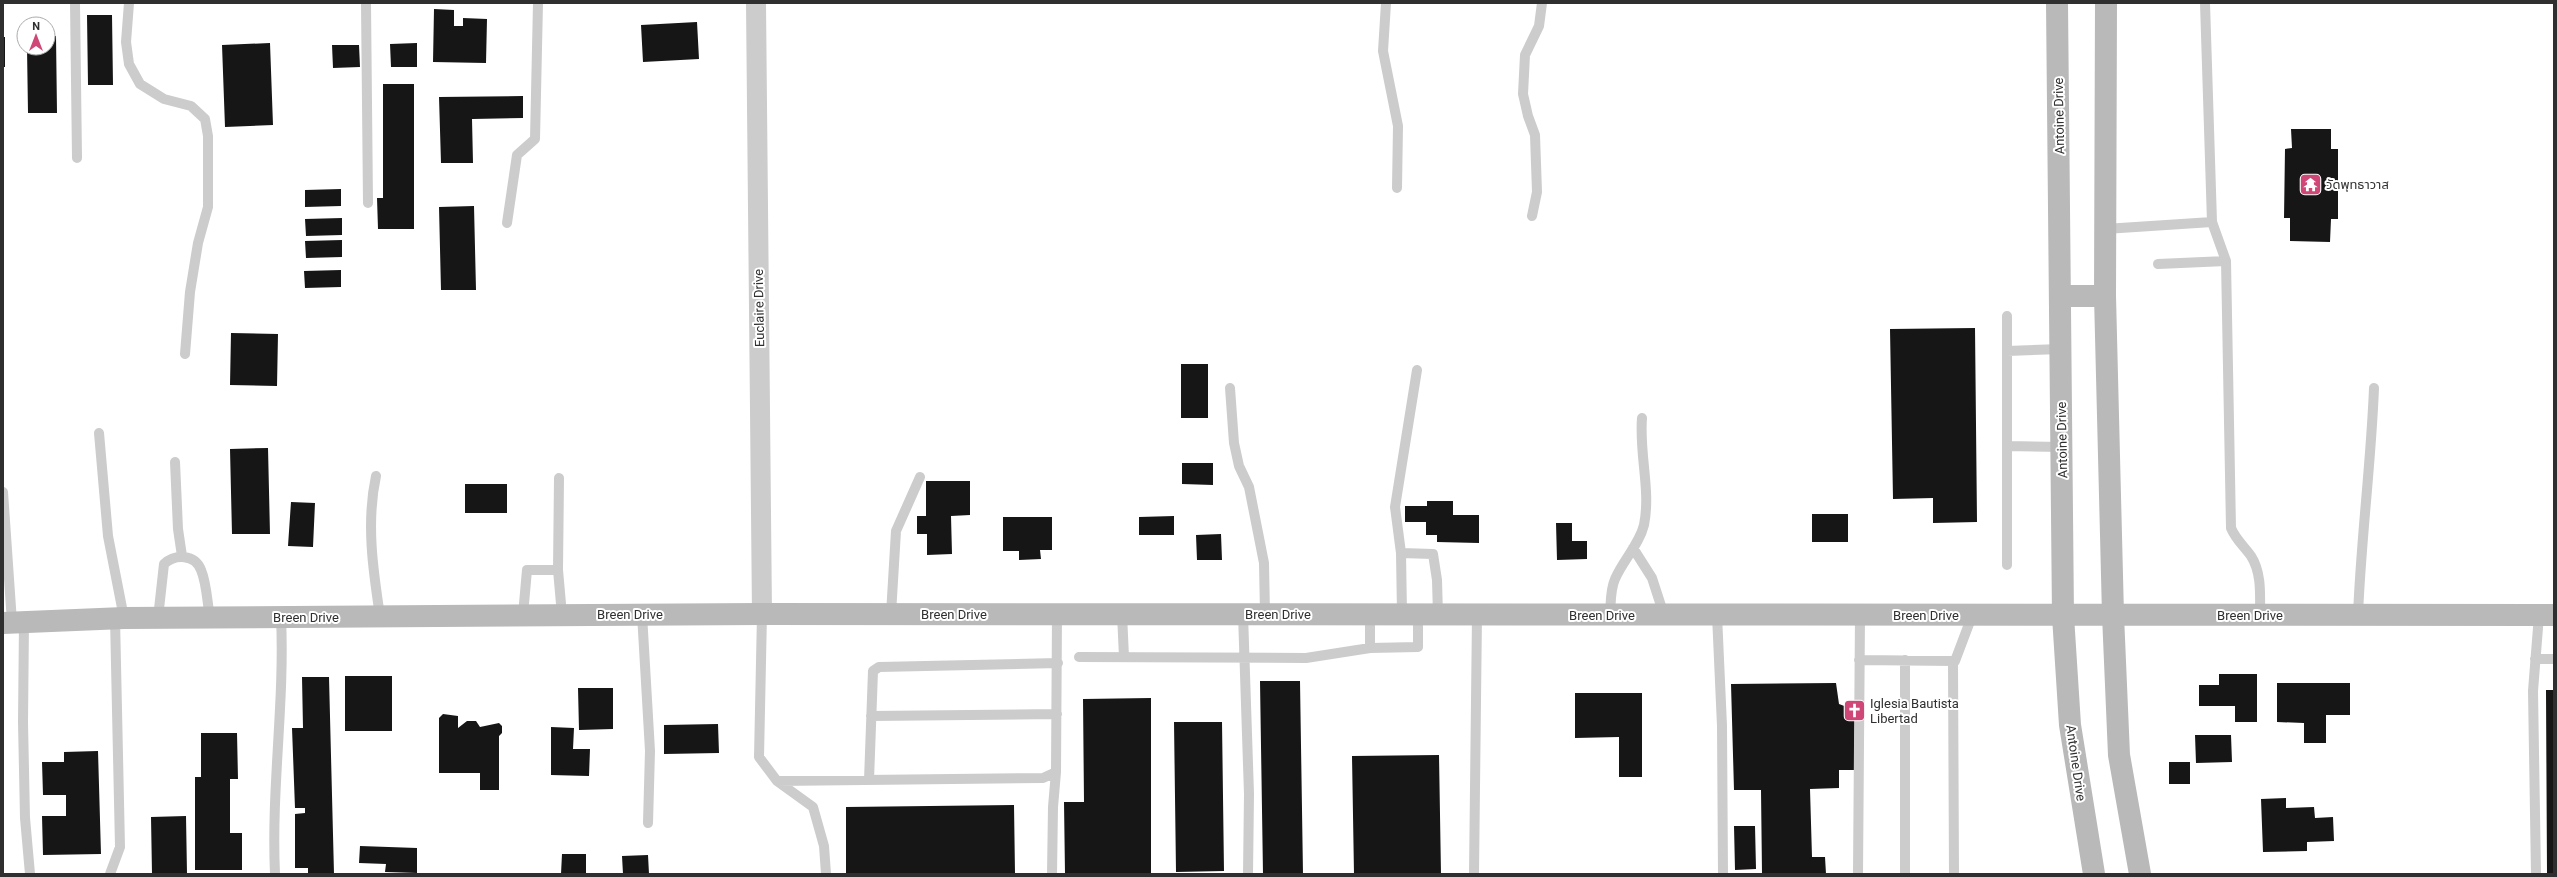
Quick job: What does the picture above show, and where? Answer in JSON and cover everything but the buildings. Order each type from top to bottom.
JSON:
[{"type":"street","name":"Euclaire Drive","points":[[756,3],[762,614]]},
{"type":"street","name":"Antoine Drive","points":[[2057,3],[2063,616],[2070,724],[2094,874]]},
{"type":"street","points":[[2106,3],[2105,296],[2113,615],[2119,755],[2140,874]]},
{"type":"street","points":[[2061,296],[2105,296]]},
{"type":"street","name":"Breen Drive","points":[[13,622],[120,618],[642,614],[1972,616],[2546,615]]},
{"type":"lane","points":[[75,3],[77,158]]},
{"type":"lane","points":[[130,3],[126,42],[129,64],[140,84],[164,99],[192,106],[205,118],[208,136],[208,207],[198,243],[192,278],[184,354]]},
{"type":"lane","points":[[366,3],[368,203]]},
{"type":"lane","points":[[507,223],[517,156],[535,139],[538,3]]},
{"type":"lane","points":[[1386,3],[1383,51],[1398,126],[1397,188]]},
{"type":"lane","points":[[1532,216],[1537,192],[1535,135],[1528,116],[1523,94],[1525,55],[1539,26],[1542,3]]},
{"type":"lane","points":[[2205,3],[2212,222],[2226,261],[2231,528],[2236,540],[2251,557],[2260,582],[2260,615]]},
{"type":"lane","points":[[2105,229],[2212,222]]},
{"type":"lane","points":[[2158,264],[2226,261]]},
{"type":"lane","points":[[2007,316],[2007,565]]},
{"type":"lane","points":[[2007,351],[2061,349]]},
{"type":"lane","points":[[1079,657],[1306,658],[1370,648],[1418,647],[1419,615],[1401,553],[1395,507],[1418,370]]},
{"type":"lane","points":[[1230,388],[1234,443],[1239,466],[1249,487],[1264,563],[1265,614]]},
{"type":"lane","points":[[2358,615],[2360,571],[2371,456],[2374,388]]},
{"type":"lane","points":[[1610,615],[1615,580],[1641,534],[1646,511],[1642,418]]},
{"type":"lane","points":[[99,432],[108,536],[120,618],[120,847],[110,874]]},
{"type":"lane","points":[[2007,446],[2062,447]]},
{"type":"lane","points":[[175,462],[178,529],[182,556]]},
{"type":"lane","points":[[376,476],[372,492],[371,544],[380,616]]},
{"type":"lane","points":[[891,614],[896,531],[920,477]]},
{"type":"lane","points":[[559,478],[558,570],[562,615]]},
{"type":"lane","points":[[3,492],[13,622],[23,722],[26,818],[30,874]]},
{"type":"lane","points":[[1633,548],[1652,578],[1664,615]]},
{"type":"lane","points":[[1401,553],[1433,554],[1437,580],[1419,615]]},
{"type":"lane","points":[[158,618],[164,564],[171,558],[182,556],[193,561],[201,570],[210,617]]},
{"type":"lane","points":[[523,615],[527,570],[558,570]]},
{"type":"lane","points":[[642,614],[650,751],[648,823]]},
{"type":"lane","points":[[762,614],[759,757],[777,781],[813,807],[824,846],[826,874]]},
{"type":"lane","points":[[1052,874],[1053,807],[1056,772],[1058,663],[1057,614]]},
{"type":"lane","points":[[1122,614],[1124,657]]},
{"type":"lane","points":[[1243,614],[1249,794],[1248,874]]},
{"type":"lane","points":[[1370,614],[1370,648]]},
{"type":"lane","points":[[1474,874],[1477,615]]},
{"type":"lane","points":[[1717,615],[1722,726],[1723,874]]},
{"type":"lane","points":[[1858,874],[1860,615]]},
{"type":"lane","points":[[2536,874],[2533,714],[2535,659],[2546,615]]},
{"type":"lane","points":[[1954,874],[1953,661],[1962,645],[1972,616]]},
{"type":"lane","points":[[275,874],[276,764],[281,675],[281,617]]},
{"type":"lane","points":[[2535,659],[2554,659]]},
{"type":"lane","points":[[1859,660],[1953,661]]},
{"type":"lane","points":[[1905,660],[1906,874]]},
{"type":"lane","points":[[870,780],[873,671],[878,667],[1058,663]]},
{"type":"lane","points":[[871,716],[1057,714]]},
{"type":"lane","points":[[777,781],[1043,778],[1056,772]]},
{"type":"place","name":"วัดพุทธาวาส","points":[[2311,184]]},
{"type":"place","name":"Iglesia Bautista Libertad","points":[[1855,710]]}]
